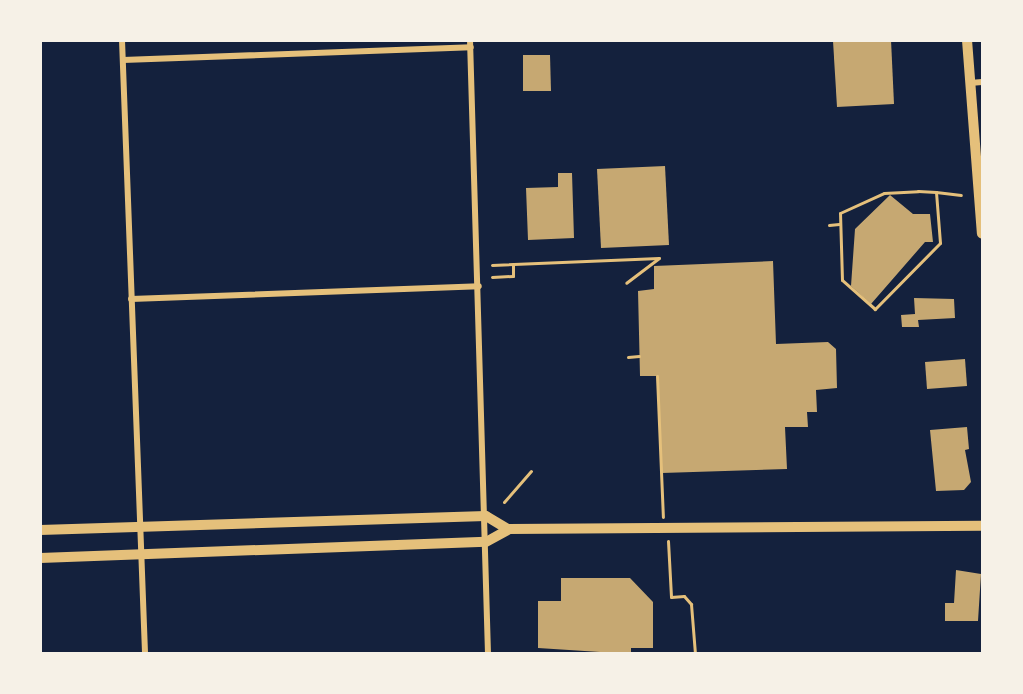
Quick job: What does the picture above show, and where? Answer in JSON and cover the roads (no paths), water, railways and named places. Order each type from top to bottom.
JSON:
[{"type":"street","points":[[122,40],[145,654]]},
{"type":"street","points":[[967,40],[982,233]]},
{"type":"street","points":[[123,60],[470,44],[486,516],[488,654]]},
{"type":"street","points":[[970,83],[982,82]]},
{"type":"street","points":[[132,299],[479,286]]},
{"type":"street","points":[[40,530],[486,516],[508,529]]},
{"type":"street","points":[[40,558],[486,542],[508,529],[982,526]]}]
